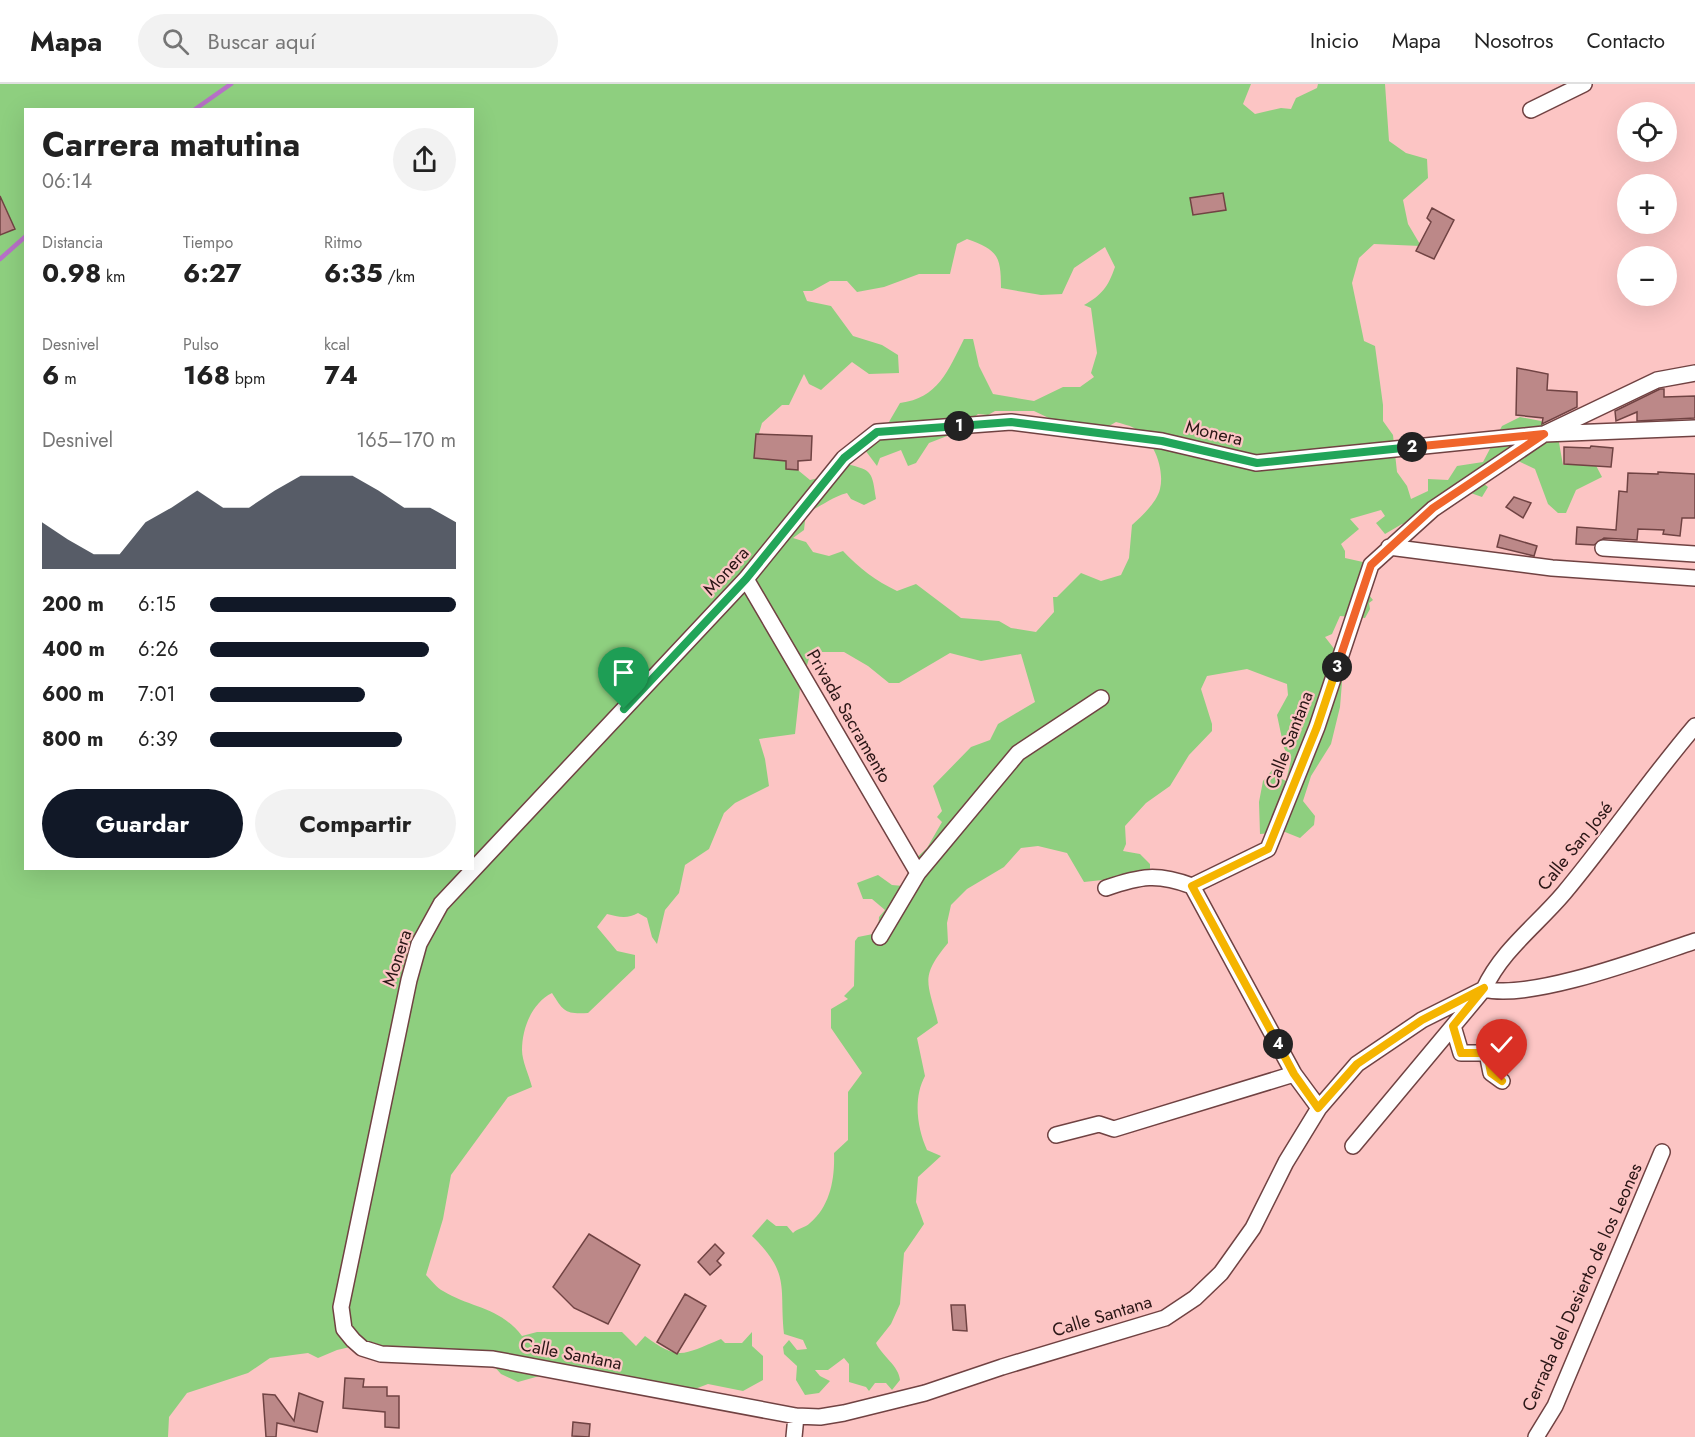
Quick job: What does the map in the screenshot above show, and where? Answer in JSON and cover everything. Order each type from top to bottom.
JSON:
[{"type":"street","points":[[1531,111],[1584,84]]},
{"type":"street","points":[[1544,434],[1657,380],[1695,373]]},
{"type":"street","name":"Monera","points":[[474,869],[746,579],[844,458],[877,432],[1011,422],[1162,441],[1257,463],[1544,434],[1695,428]]},
{"type":"street","name":"Calle Santana","points":[[1192,886],[1268,849],[1317,727],[1371,565],[1433,508],[1544,434]]},
{"type":"street","points":[[1389,547],[1552,568],[1695,578]]},
{"type":"street","points":[[1603,548],[1695,554]]},
{"type":"street","name":"Privada Sacramento","points":[[746,579],[918,873]]},
{"type":"street","points":[[880,937],[918,873],[1018,753],[1101,698]]},
{"type":"street","name":"Calle San José","points":[[1353,1146],[1484,988],[1492,972],[1563,895],[1695,726]]},
{"type":"street","name":"Monera","points":[[344,1329],[341,1306],[409,980],[419,944],[441,904],[473,870]]},
{"type":"street","points":[[1106,888],[1137,877],[1168,877],[1192,886],[1294,1074],[1318,1108]]},
{"type":"street","points":[[1484,988],[1500,993],[1518,991],[1614,969],[1695,941]]},
{"type":"street","name":"Calle Santana","points":[[344,1329],[362,1348],[381,1354],[493,1359],[796,1416],[820,1417],[844,1413],[926,1393],[1002,1367],[1165,1318],[1195,1298],[1221,1273],[1253,1228],[1286,1162],[1318,1108],[1357,1064],[1422,1020],[1484,988]]},
{"type":"street","points":[[1453,1026],[1461,1053],[1487,1053],[1491,1073],[1502,1081]]},
{"type":"street","points":[[1056,1136],[1099,1124],[1114,1129],[1294,1074]]},
{"type":"street","name":"Cerrada del Desierto de los Leones","points":[[1536,1437],[1554,1406],[1662,1152]]},
{"type":"street","points":[[794,1437],[796,1416]]},
{"type":"green space","points":[[0,84],[1251,84],[1243,104],[1255,114],[1281,108],[1291,109],[1296,98],[1317,88],[1318,84],[1385,84],[1389,141],[1406,153],[1427,159],[1428,178],[1403,200],[1408,224],[1421,246],[1374,244],[1359,258],[1352,283],[1364,341],[1375,346],[1383,421],[1393,435],[1397,472],[1407,486],[1411,499],[1428,491],[1428,479],[1448,480],[1457,466],[1483,462],[1502,426],[1520,417],[1541,421],[1558,437],[1563,465],[1582,465],[1591,456],[1602,477],[1576,490],[1566,513],[1558,513],[1548,504],[1535,469],[1514,459],[1483,483],[1488,487],[1482,497],[1468,492],[1453,494],[1432,520],[1402,524],[1385,534],[1376,523],[1385,516],[1381,510],[1350,519],[1359,529],[1341,544],[1345,551],[1345,558],[1363,562],[1365,582],[1373,600],[1369,603],[1370,609],[1365,618],[1340,616],[1332,634],[1325,637],[1339,655],[1343,670],[1340,707],[1331,744],[1311,776],[1303,801],[1315,816],[1314,825],[1300,838],[1285,832],[1260,834],[1259,802],[1263,781],[1274,768],[1280,778],[1286,781],[1291,760],[1284,748],[1277,715],[1288,695],[1287,684],[1247,669],[1207,676],[1201,689],[1212,731],[1189,755],[1170,786],[1146,803],[1125,826],[1126,844],[1123,851],[1140,854],[1150,864],[1150,870],[1138,876],[1084,882],[1067,853],[1038,846],[1021,848],[1004,867],[967,889],[951,905],[947,923],[948,943],[933,964],[928,981],[938,1023],[917,1038],[925,1076],[919,1094],[919,1123],[927,1150],[941,1156],[918,1177],[916,1202],[924,1224],[904,1253],[900,1304],[891,1324],[876,1343],[899,1375],[900,1380],[892,1390],[886,1383],[875,1383],[869,1391],[866,1387],[849,1382],[849,1364],[844,1358],[828,1370],[815,1370],[820,1376],[830,1381],[819,1393],[805,1395],[796,1380],[797,1366],[784,1354],[783,1347],[789,1340],[797,1350],[807,1349],[803,1340],[784,1334],[782,1292],[778,1271],[773,1261],[752,1236],[767,1219],[776,1226],[787,1226],[793,1233],[810,1223],[827,1200],[832,1182],[834,1153],[848,1140],[848,1092],[862,1073],[831,1028],[831,1009],[848,999],[844,996],[854,986],[855,941],[858,937],[878,933],[879,917],[885,910],[872,899],[863,899],[857,883],[878,875],[892,885],[903,886],[910,875],[909,865],[927,848],[942,822],[937,817],[942,811],[933,786],[971,747],[990,740],[998,724],[1035,702],[1021,654],[981,661],[950,653],[899,683],[889,683],[868,666],[844,652],[811,652],[800,688],[795,734],[759,739],[769,786],[735,803],[724,813],[709,849],[685,865],[679,893],[665,910],[657,944],[652,937],[647,918],[638,913],[623,917],[607,914],[597,927],[617,951],[635,955],[635,968],[588,1013],[566,1011],[552,993],[539,1003],[526,1025],[522,1042],[523,1059],[532,1087],[508,1097],[451,1175],[443,1219],[426,1275],[441,1290],[504,1319],[522,1336],[537,1332],[622,1332],[636,1346],[645,1336],[666,1350],[682,1353],[721,1339],[725,1343],[742,1343],[752,1332],[752,1346],[763,1356],[763,1380],[743,1391],[708,1384],[687,1392],[550,1373],[518,1382],[501,1374],[492,1364],[392,1350],[372,1342],[337,1350],[318,1358],[308,1353],[270,1358],[248,1373],[187,1393],[169,1417],[168,1437],[0,1437]],"holes":[[[967,239],[985,247],[996,256],[998,261],[1001,288],[1041,295],[1062,294],[1074,268],[1105,247],[1115,267],[1104,290],[1084,305],[1091,308],[1097,353],[1091,373],[1094,377],[1080,387],[1063,387],[1034,401],[993,394],[979,366],[973,339],[964,339],[947,372],[933,389],[913,400],[900,403],[886,427],[865,450],[877,466],[880,458],[901,450],[908,466],[916,463],[929,443],[955,433],[978,414],[988,415],[995,411],[1034,411],[1091,435],[1097,441],[1102,430],[1116,422],[1132,427],[1147,439],[1159,463],[1160,489],[1156,499],[1132,525],[1129,558],[1121,575],[1101,581],[1081,573],[1057,597],[1053,597],[1054,612],[1036,632],[1011,628],[999,621],[961,618],[916,584],[897,591],[889,587],[868,574],[843,551],[829,556],[813,552],[806,542],[793,538],[804,530],[806,512],[847,493],[851,499],[864,505],[876,499],[870,474],[862,468],[846,464],[823,477],[810,480],[782,457],[754,450],[762,423],[782,405],[789,405],[804,374],[809,384],[821,390],[852,362],[869,374],[899,373],[898,355],[882,345],[853,336],[831,306],[807,301],[803,291],[812,291],[830,281],[847,281],[857,292],[884,287],[919,274],[950,274],[957,244]]]},
{"type":"building","points":[[1223,193],[1226,210],[1193,215],[1190,198]]},
{"type":"building","points":[[0,196],[15,229],[0,235]]},
{"type":"building","points":[[1432,208],[1454,220],[1434,259],[1416,251],[1431,222],[1427,218]]},
{"type":"building","points":[[1517,368],[1548,374],[1547,390],[1577,392],[1577,407],[1542,424],[1543,418],[1516,415]]},
{"type":"building","points":[[1664,389],[1664,397],[1695,396],[1695,418],[1637,421],[1637,412],[1616,421],[1615,411]]},
{"type":"building","points":[[756,434],[812,436],[811,460],[798,461],[798,470],[786,469],[786,461],[754,458]]},
{"type":"building","points":[[1591,446],[1613,448],[1611,467],[1564,464],[1564,447],[1590,448]]},
{"type":"building","points":[[1658,472],[1695,474],[1695,518],[1682,518],[1680,536],[1663,534],[1664,530],[1638,529],[1637,540],[1604,538],[1594,545],[1576,544],[1577,527],[1616,530],[1619,491],[1627,492],[1628,473],[1658,474]]},
{"type":"building","points":[[1514,497],[1531,503],[1523,518],[1506,507]]},
{"type":"building","points":[[1500,535],[1537,546],[1534,556],[1497,547]]},
{"type":"building","points":[[589,1234],[640,1265],[608,1324],[574,1308],[553,1287]]},
{"type":"building","points":[[715,1244],[724,1253],[717,1261],[721,1265],[710,1275],[698,1262]]},
{"type":"building","points":[[685,1294],[706,1306],[677,1354],[657,1342]]},
{"type":"building","points":[[951,1305],[965,1305],[967,1331],[953,1330]]},
{"type":"building","points":[[345,1378],[364,1379],[363,1387],[387,1387],[387,1396],[399,1396],[399,1428],[385,1427],[385,1412],[343,1408]]},
{"type":"building","points":[[299,1393],[323,1402],[317,1432],[277,1423],[276,1437],[266,1437],[263,1394],[275,1395],[294,1421]]},
{"type":"building","points":[[573,1422],[590,1424],[589,1437],[572,1436]]},
{"type":"waterway","points":[[197,108],[231,84]]},
{"type":"waterway","points":[[0,259],[24,238]]},
{"type":"route","points":[[624,709],[746,579],[844,458],[877,432],[1011,422],[1162,441],[1257,463],[1544,434],[1433,508],[1371,565],[1317,727],[1268,849],[1192,886],[1294,1074],[1318,1108],[1357,1064],[1422,1020],[1484,988],[1453,1026],[1461,1053],[1487,1053],[1491,1073],[1502,1081]]}]
